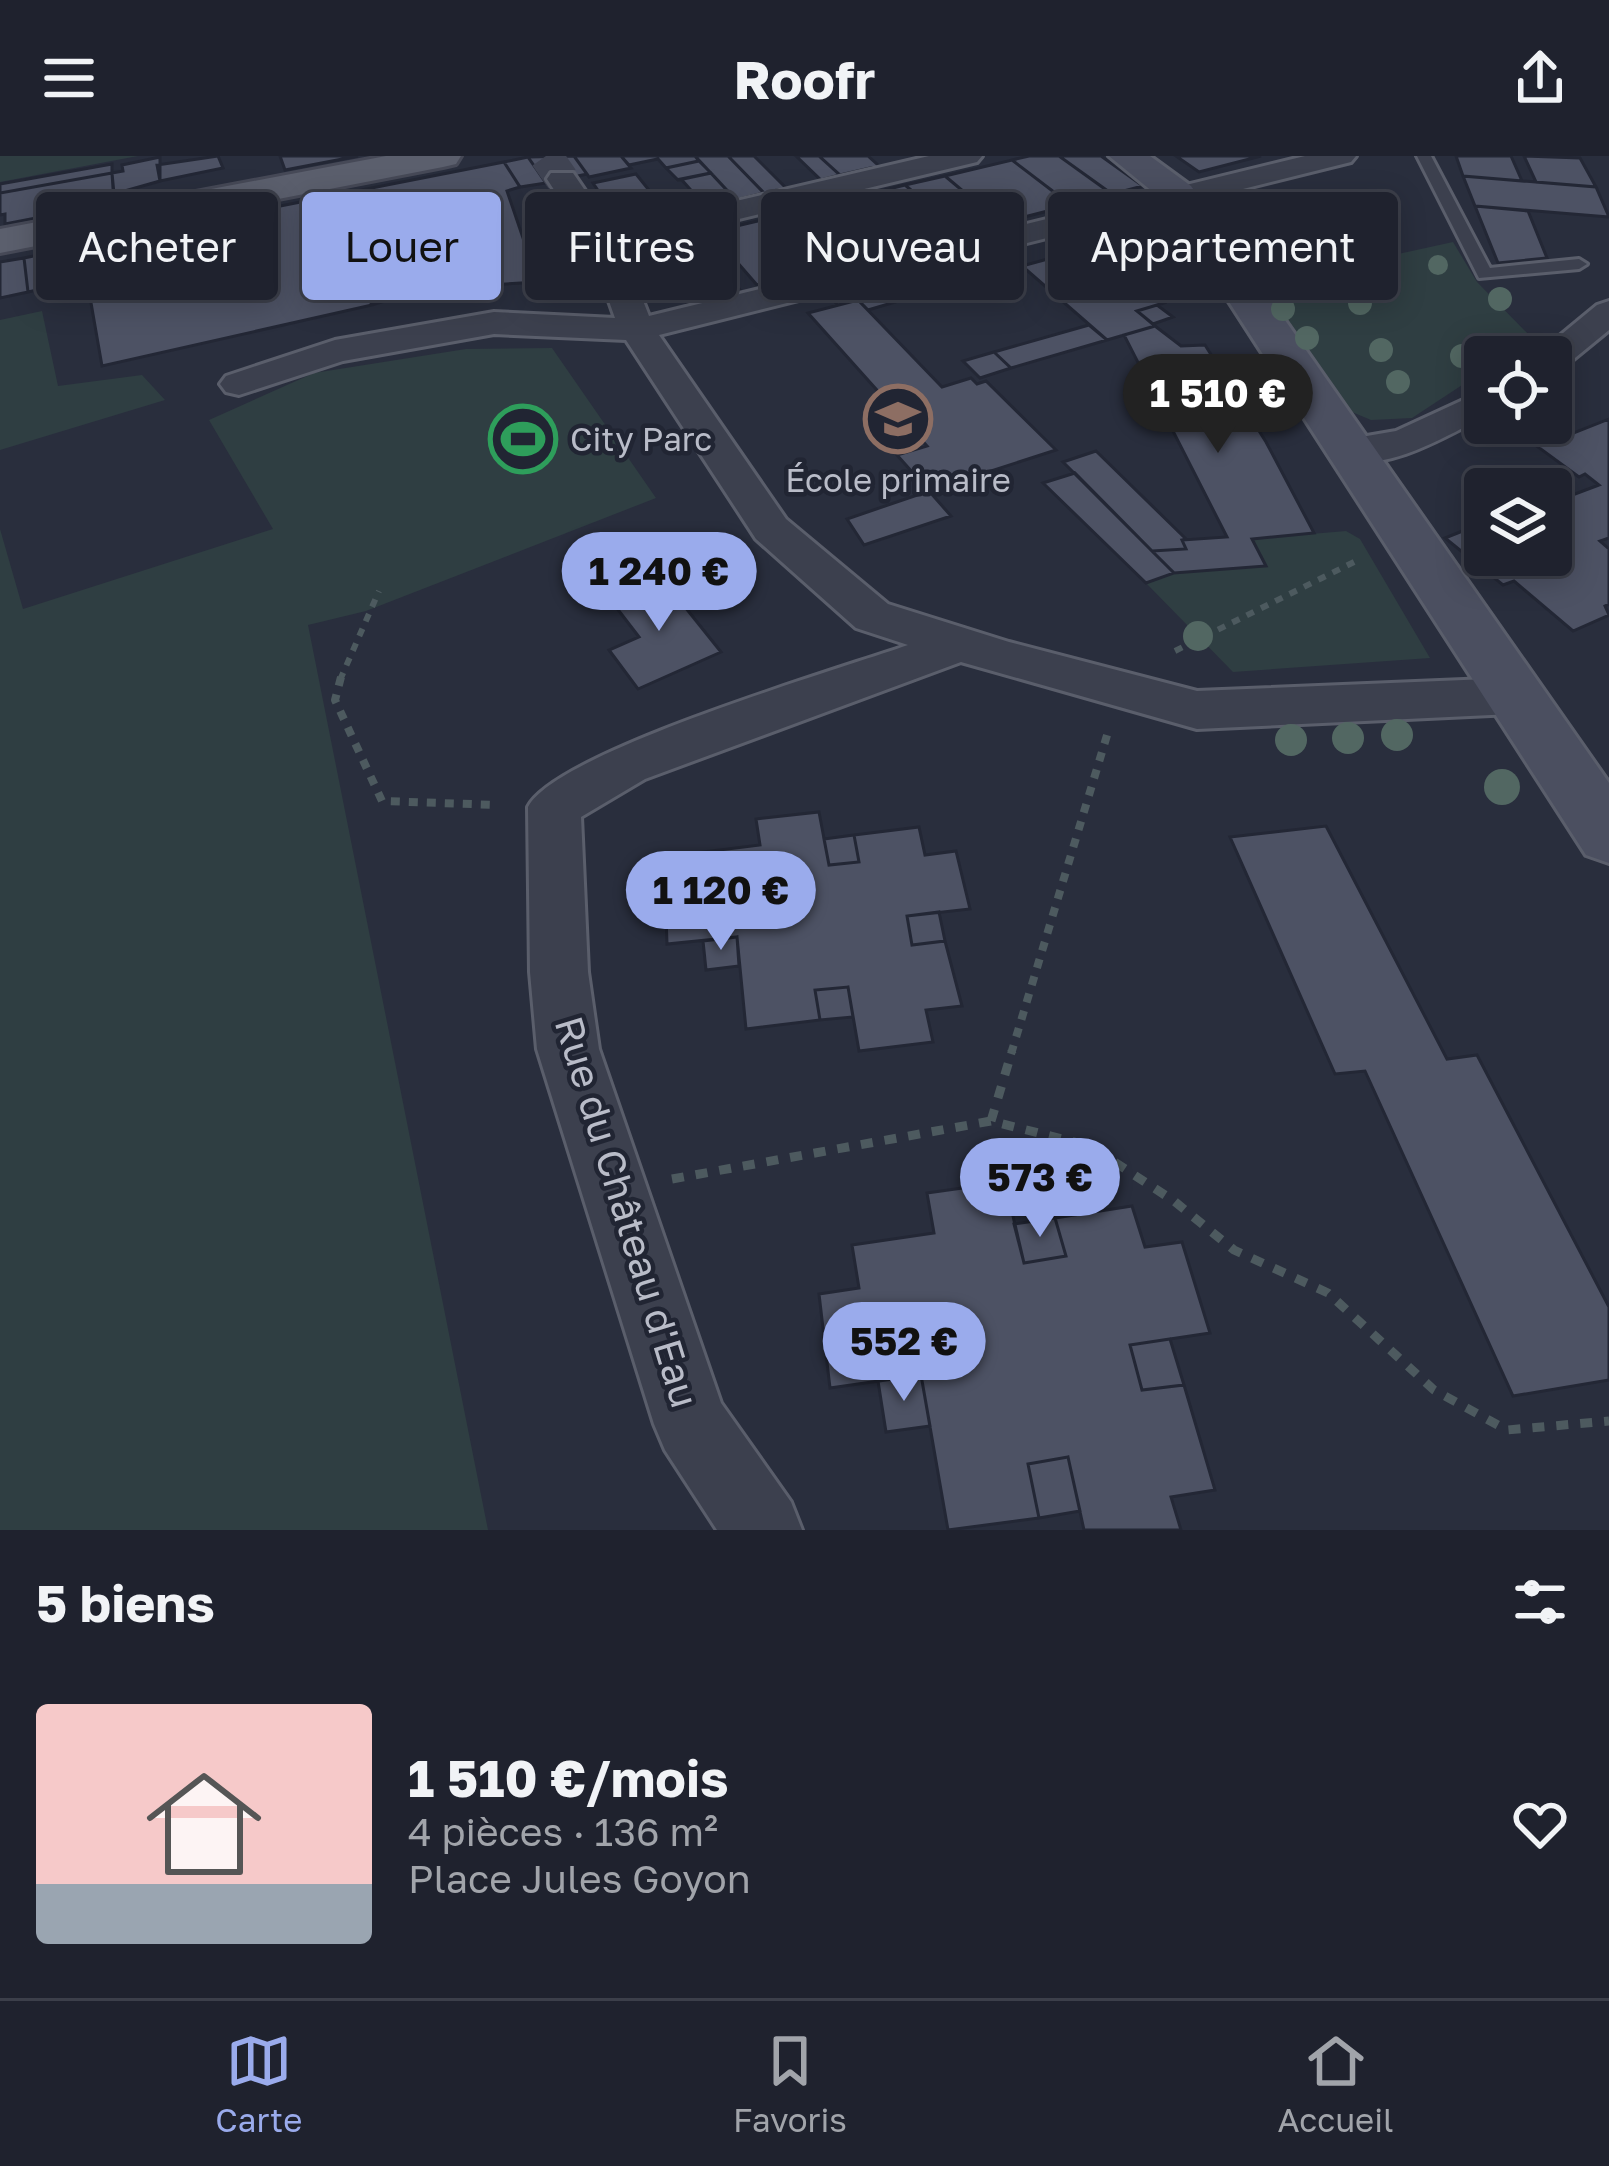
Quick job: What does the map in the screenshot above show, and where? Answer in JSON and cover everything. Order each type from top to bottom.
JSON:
[{"type":"main road","points":[[0,241],[443,156]]},
{"type":"street","points":[[737,210],[967,156]]},
{"type":"street","points":[[1127,156],[1175,192]]},
{"type":"street","points":[[1187,192],[1341,156]]},
{"type":"street","points":[[562,179],[571,192]]},
{"type":"street","points":[[239,384],[335,351],[494,323],[637,329],[1048,226]]},
{"type":"street","points":[[626,300],[637,329],[771,529],[872,616],[1197,710],[1512,696]]},
{"type":"street","points":[[1247,300],[1609,836]]},
{"type":"street","points":[[1572,357],[1609,312]]},
{"type":"street","points":[[1346,451],[1406,442],[1464,412]]},
{"type":"street","points":[[554,806],[627,765],[960,644]]},
{"type":"street","name":"Rue du Château d'Eau","points":[[554,806],[559,972],[568,1048],[691,1424],[763,1530]]},
{"type":"lane","points":[[1424,156],[1485,274],[1580,264]]},
{"type":"path","points":[[1165,652],[1369,555],[1395,523]]},
{"type":"path","points":[[379,591],[346,659],[335,700],[382,801],[554,806]]},
{"type":"path","points":[[991,1121],[1121,689],[1183,646]]},
{"type":"path","points":[[612,1190],[991,1121],[1090,1146],[1174,1201],[1234,1250],[1328,1293],[1434,1390],[1507,1430],[1609,1421]]},
{"type":"shaded area","points":[[0,156],[138,156],[0,182]]},
{"type":"shaded area","points":[[1453,242],[1477,282],[1530,336],[1464,336],[1464,384],[1412,418],[1371,420],[1333,404],[1271,300],[1398,300],[1398,254]]},
{"type":"shaded area","points":[[42,311],[58,386],[142,375],[165,400],[0,450],[0,320]]},
{"type":"shaded area","points":[[552,348],[656,498],[366,611],[308,625],[488,1530],[0,1530],[0,529],[23,609],[273,529],[209,420],[314,373],[466,349]]},
{"type":"shaded area","points":[[1346,531],[1360,539],[1430,658],[1233,672],[1146,583],[1174,573],[1265,566],[1252,539]]},
{"type":"building","points":[[218,156],[223,168],[160,181],[157,165]]},
{"type":"building","points":[[280,156],[358,156],[285,170]]},
{"type":"building","points":[[574,156],[587,174],[546,183],[528,157]]},
{"type":"building","points":[[574,156],[621,156],[631,168],[589,177]]},
{"type":"building","points":[[621,156],[695,156],[699,161],[666,168],[658,159],[629,165]]},
{"type":"building","points":[[695,156],[728,156],[763,192],[737,200],[737,192],[729,192]]},
{"type":"building","points":[[728,156],[754,156],[786,188],[763,192]]},
{"type":"building","points":[[796,156],[819,156],[840,175],[821,180]]},
{"type":"building","points":[[819,156],[868,156],[879,166],[840,175]]},
{"type":"building","points":[[1059,156],[1109,192],[1054,192],[1012,160]]},
{"type":"building","points":[[1059,156],[1101,156],[1143,186],[1109,192]]},
{"type":"building","points":[[1176,156],[1261,156],[1199,172]]},
{"type":"building","points":[[1456,156],[1511,156],[1522,181],[1463,176]]},
{"type":"building","points":[[1524,156],[1580,158],[1596,187],[1536,182]]},
{"type":"building","points":[[160,157],[160,181],[114,192],[112,173],[123,171],[122,165]]},
{"type":"building","points":[[528,157],[546,183],[520,187],[504,162]]},
{"type":"building","points":[[1012,160],[1054,192],[1048,192],[1048,211],[1024,217],[1024,192],[964,192],[945,176]]},
{"type":"building","points":[[699,161],[711,173],[678,180],[666,168]]},
{"type":"building","points":[[504,162],[520,187],[507,191],[525,244],[525,283],[501,284],[501,192],[351,192]]},
{"type":"building","points":[[112,164],[112,173],[0,193],[0,184]]},
{"type":"building","points":[[112,173],[113,192],[36,192],[36,218],[5,224],[0,193]]},
{"type":"building","points":[[711,173],[729,192],[693,192],[681,179]]},
{"type":"building","points":[[636,174],[650,192],[599,192],[593,183]]},
{"type":"building","points":[[945,176],[964,192],[913,192],[905,185]]},
{"type":"building","points":[[1463,176],[1596,187],[1609,217],[1475,206]]},
{"type":"building","points":[[905,185],[913,192],[876,192]]},
{"type":"building","points":[[302,202],[302,300],[370,300],[372,305],[102,366],[91,300],[278,300],[278,206]]},
{"type":"building","points":[[1475,206],[1528,211],[1547,258],[1498,263]]},
{"type":"building","points":[[761,220],[761,284],[737,262],[737,226]]},
{"type":"building","points":[[36,255],[36,290],[28,292],[24,258]]},
{"type":"building","points":[[24,258],[28,292],[0,298],[0,262]]},
{"type":"building","points":[[1048,259],[1048,289],[1024,268]]},
{"type":"building","points":[[858,300],[902,300],[868,310]]},
{"type":"building","points":[[858,300],[942,387],[971,378],[977,384],[986,381],[1056,450],[929,491],[897,455],[927,446],[808,313]]},
{"type":"building","points":[[1061,300],[1164,303],[1137,311],[1155,326],[1107,340]]},
{"type":"building","points":[[1157,305],[1173,317],[1153,324],[1137,311]]},
{"type":"building","points":[[1089,325],[1107,340],[1011,368],[994,352]]},
{"type":"building","points":[[1155,326],[1181,346],[1205,345],[1266,442],[1314,533],[1252,539],[1266,566],[1174,573],[1152,551],[1186,549],[1182,540],[1227,537],[1124,335]]},
{"type":"building","points":[[994,352],[1011,368],[980,378],[963,361]]},
{"type":"building","points":[[1609,419],[1609,538],[1600,541],[1609,549],[1609,604],[1605,606],[1609,615],[1573,631],[1514,581],[1503,585],[1492,576],[1572,576],[1572,495],[1599,485],[1585,474],[1579,477],[1538,447],[1572,444],[1572,434]]},
{"type":"building","points":[[1096,451],[1186,539],[1182,540],[1186,549],[1152,551],[1063,462]]},
{"type":"building","points":[[1075,473],[1174,573],[1146,583],[1043,483]]},
{"type":"building","points":[[929,491],[951,516],[864,545],[847,519]]},
{"type":"building","points":[[1464,530],[1464,553],[1445,538]]},
{"type":"building","points":[[661,577],[721,652],[638,689],[609,650],[639,637],[609,598]]},
{"type":"building","points":[[819,812],[829,865],[859,862],[854,835],[919,827],[925,855],[956,851],[970,909],[907,916],[912,945],[945,941],[962,1006],[926,1010],[933,1042],[859,1051],[848,987],[815,990],[820,1020],[746,1029],[737,937],[667,944],[665,887],[698,883],[695,853],[760,845],[756,819]]},
{"type":"building","points":[[1326,826],[1447,1059],[1477,1055],[1609,1307],[1609,1380],[1513,1396],[1365,1071],[1335,1074],[1230,837]]},
{"type":"building","points":[[854,835],[859,862],[829,865],[824,839]]},
{"type":"building","points":[[939,912],[945,941],[912,945],[907,916]]},
{"type":"building","points":[[737,937],[739,966],[706,970],[703,941]]},
{"type":"building","points":[[848,987],[853,1017],[820,1020],[815,990]]},
{"type":"building","points":[[1005,1182],[1024,1263],[1066,1256],[1055,1218],[1132,1206],[1145,1247],[1182,1242],[1210,1333],[1130,1345],[1142,1390],[1184,1385],[1215,1490],[1171,1497],[1181,1530],[1084,1530],[1068,1457],[1028,1464],[1039,1518],[948,1530],[921,1375],[830,1388],[819,1294],[859,1288],[852,1245],[934,1233],[927,1193]]},
{"type":"building","points":[[1055,1218],[1066,1256],[1024,1263],[1014,1224]]},
{"type":"building","points":[[1170,1339],[1184,1385],[1142,1390],[1130,1345]]},
{"type":"building","points":[[921,1375],[930,1426],[886,1432],[878,1381]]},
{"type":"building","points":[[1068,1457],[1080,1511],[1039,1518],[1028,1464]]},
{"type":"tunnel","points":[[546,156],[562,179]]},
{"type":"place","name":"École primaire","points":[[898,419]]},
{"type":"place","name":"City Parc","points":[[523,439]]}]
